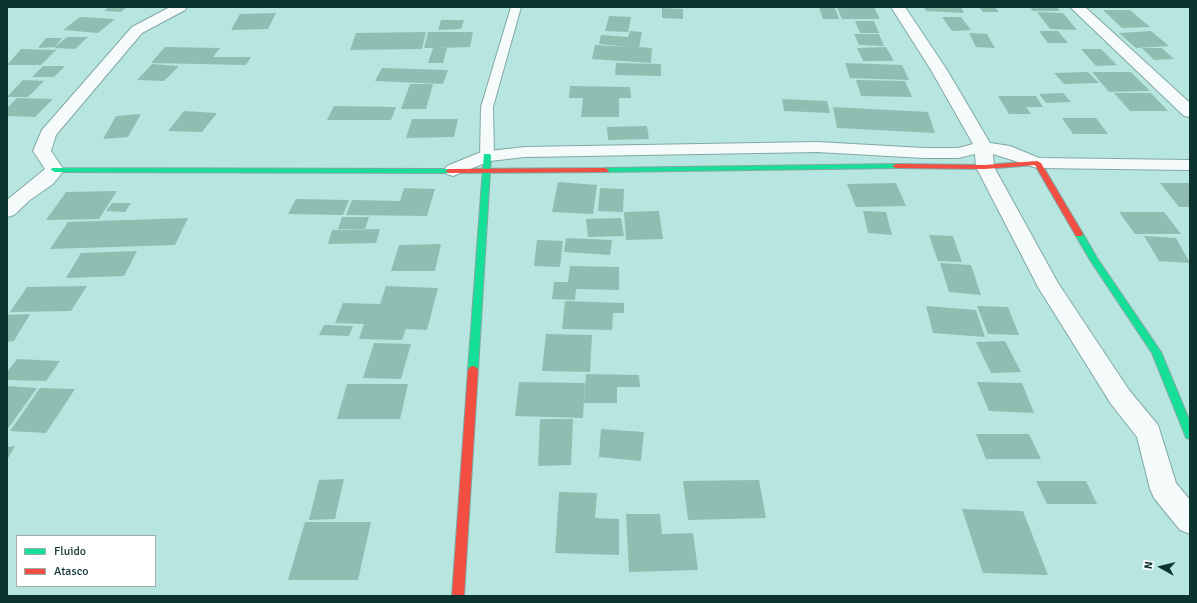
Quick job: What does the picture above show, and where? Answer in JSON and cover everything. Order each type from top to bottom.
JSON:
[{"type":"street","points":[[55,170],[42,151],[48,134],[137,30],[180,7]]},
{"type":"street","points":[[898,7],[939,70],[970,125],[984,157],[1048,287],[1120,397],[1149,433],[1164,490],[1190,520]]},
{"type":"street","points":[[1077,7],[1190,112]]},
{"type":"street","points":[[7,211],[23,196],[46,180],[55,170],[453,170],[487,163],[525,152],[817,147],[924,153],[958,153],[984,157],[1004,150],[1037,163],[1190,165]]},
{"type":"street","points":[[458,596],[470,393],[487,163]]},
{"type":"street","points":[[1037,163],[1094,260],[1156,352],[1190,435]]},
{"type":"lane","points":[[487,163],[487,107],[516,7]]},
{"type":"building","points":[[109,7],[127,7],[121,12],[104,11]]},
{"type":"building","points":[[819,7],[835,8],[839,19],[823,19]]},
{"type":"building","points":[[837,7],[874,7],[880,19],[842,19]]},
{"type":"building","points":[[924,7],[961,7],[964,13],[926,11]]},
{"type":"building","points":[[979,7],[995,7],[999,12],[983,12]]},
{"type":"building","points":[[1030,7],[1057,7],[1060,11],[1033,11]]},
{"type":"building","points":[[662,8],[683,9],[683,19],[662,18]]},
{"type":"building","points":[[1103,10],[1130,10],[1150,27],[1122,28]]},
{"type":"building","points":[[1037,12],[1063,13],[1077,30],[1050,29]]},
{"type":"building","points":[[276,13],[268,29],[231,30],[240,14]]},
{"type":"building","points":[[609,16],[631,17],[628,32],[605,31]]},
{"type":"building","points":[[80,17],[115,19],[98,33],[63,30]]},
{"type":"building","points":[[942,17],[961,17],[971,30],[952,31]]},
{"type":"building","points":[[441,20],[464,20],[461,29],[438,30]]},
{"type":"building","points":[[855,21],[874,21],[879,33],[860,33]]},
{"type":"building","points":[[630,31],[642,32],[639,47],[652,48],[651,63],[592,59],[595,45],[629,47],[599,44],[601,35],[628,37]]},
{"type":"building","points":[[1039,31],[1058,31],[1068,43],[1048,43]]},
{"type":"building","points":[[1151,31],[1169,46],[1136,48],[1119,33]]},
{"type":"building","points":[[426,32],[422,49],[350,50],[356,33]]},
{"type":"building","points":[[428,32],[473,32],[470,47],[438,48],[447,48],[443,63],[428,63],[433,48],[424,48]]},
{"type":"building","points":[[969,33],[987,34],[995,48],[976,47]]},
{"type":"building","points":[[854,34],[879,34],[884,46],[859,45]]},
{"type":"building","points":[[67,37],[88,37],[75,49],[54,48]]},
{"type":"building","points":[[46,38],[62,38],[55,47],[38,48]]},
{"type":"building","points":[[165,47],[220,48],[213,57],[251,57],[246,65],[151,63]]},
{"type":"building","points":[[886,47],[894,61],[863,61],[857,48]]},
{"type":"building","points":[[1142,48],[1162,48],[1174,59],[1154,60]]},
{"type":"building","points":[[21,49],[57,49],[41,65],[7,65]]},
{"type":"building","points":[[1081,49],[1101,49],[1117,65],[1096,66]]},
{"type":"building","points":[[616,63],[661,64],[661,76],[615,75]]},
{"type":"building","points":[[845,63],[902,65],[909,80],[850,78]]},
{"type":"building","points":[[152,64],[179,66],[164,81],[137,80]]},
{"type":"building","points":[[43,66],[65,66],[54,77],[32,77]]},
{"type":"building","points":[[382,68],[448,70],[443,84],[375,81]]},
{"type":"building","points":[[1088,72],[1099,83],[1064,84],[1054,73]]},
{"type":"building","points":[[1092,72],[1131,72],[1150,91],[1109,92]]},
{"type":"building","points":[[23,80],[44,81],[28,97],[7,97]]},
{"type":"building","points":[[856,80],[905,81],[912,97],[861,96]]},
{"type":"building","points":[[410,84],[433,84],[426,109],[401,109]]},
{"type":"building","points":[[570,86],[630,87],[631,98],[619,98],[619,117],[581,117],[583,98],[569,98]]},
{"type":"building","points":[[1063,93],[1071,102],[1046,103],[1039,94]]},
{"type":"building","points":[[1114,93],[1151,93],[1168,111],[1130,111]]},
{"type":"building","points":[[998,96],[1036,96],[1043,107],[1026,107],[1031,114],[1009,114]]},
{"type":"building","points":[[17,98],[53,99],[35,117],[7,116],[7,108]]},
{"type":"building","points":[[782,99],[827,101],[830,113],[784,111]]},
{"type":"building","points":[[334,106],[396,107],[391,120],[327,120]]},
{"type":"building","points":[[833,107],[928,112],[935,133],[837,128]]},
{"type":"building","points":[[184,111],[217,113],[202,132],[168,131]]},
{"type":"building","points":[[141,114],[128,137],[103,139],[116,116]]},
{"type":"building","points":[[1062,118],[1096,118],[1108,134],[1073,134]]},
{"type":"building","points":[[412,119],[458,119],[454,137],[406,138]]},
{"type":"building","points":[[647,126],[649,139],[608,140],[607,127]]},
{"type":"building","points":[[558,182],[597,185],[593,214],[552,212]]},
{"type":"building","points":[[896,183],[906,206],[856,207],[847,184]]},
{"type":"building","points":[[1160,183],[1190,183],[1190,207],[1179,207]]},
{"type":"building","points":[[404,188],[435,189],[427,216],[346,215],[352,200],[400,201]]},
{"type":"building","points":[[600,188],[624,189],[623,212],[598,211]]},
{"type":"building","points":[[117,191],[99,219],[46,220],[66,192]]},
{"type":"building","points":[[296,199],[349,200],[343,215],[288,214]]},
{"type":"building","points":[[112,203],[131,203],[125,212],[106,211]]},
{"type":"building","points":[[659,211],[663,239],[626,240],[624,212]]},
{"type":"building","points":[[863,211],[886,212],[892,235],[868,233]]},
{"type":"building","points":[[1119,212],[1164,212],[1181,234],[1135,234]]},
{"type":"building","points":[[342,217],[369,217],[365,229],[338,229]]},
{"type":"building","points":[[188,218],[175,245],[50,249],[68,222]]},
{"type":"building","points":[[621,218],[624,236],[588,237],[586,219]]},
{"type":"building","points":[[380,229],[376,243],[328,244],[332,230]]},
{"type":"building","points":[[929,235],[953,236],[962,262],[938,261]]},
{"type":"building","points":[[1144,236],[1176,238],[1190,263],[1159,261]]},
{"type":"building","points":[[566,238],[612,240],[610,255],[564,252]]},
{"type":"building","points":[[537,240],[563,241],[560,267],[534,266]]},
{"type":"building","points":[[441,244],[435,271],[391,271],[399,245]]},
{"type":"building","points":[[137,251],[124,276],[66,278],[81,253]]},
{"type":"building","points":[[940,263],[971,265],[981,295],[949,292]]},
{"type":"building","points":[[570,266],[619,267],[619,290],[576,289],[575,300],[552,299],[554,282],[568,282]]},
{"type":"building","points":[[87,286],[71,311],[10,312],[27,287]]},
{"type":"building","points":[[386,286],[438,288],[427,330],[406,329],[402,340],[359,339],[364,324],[335,323],[343,303],[380,304]]},
{"type":"building","points":[[565,301],[624,303],[624,313],[613,313],[612,330],[562,329]]},
{"type":"building","points":[[926,306],[976,310],[985,337],[933,333]]},
{"type":"building","points":[[977,306],[1008,307],[1019,335],[988,334]]},
{"type":"building","points":[[30,314],[14,341],[7,342],[7,315]]},
{"type":"building","points":[[324,325],[353,326],[349,336],[319,335]]},
{"type":"building","points":[[546,334],[592,335],[590,372],[542,371]]},
{"type":"building","points":[[1005,341],[1021,372],[991,373],[976,342]]},
{"type":"building","points":[[374,343],[411,344],[401,379],[363,378]]},
{"type":"building","points":[[17,359],[60,361],[46,381],[7,380],[7,372]]},
{"type":"building","points":[[586,374],[639,375],[640,387],[617,387],[617,403],[584,403]]},
{"type":"building","points":[[519,382],[585,383],[583,418],[515,416]]},
{"type":"building","points":[[977,382],[1022,383],[1034,413],[989,411]]},
{"type":"building","points":[[347,384],[408,384],[400,419],[337,419]]},
{"type":"building","points":[[7,386],[37,388],[7,430]]},
{"type":"building","points":[[40,388],[75,389],[46,433],[10,431]]},
{"type":"building","points":[[540,419],[573,419],[571,465],[538,466]]},
{"type":"building","points":[[601,429],[644,432],[641,461],[599,457]]},
{"type":"building","points":[[976,434],[1029,434],[1041,459],[986,459]]},
{"type":"building","points":[[15,446],[7,460],[7,447]]},
{"type":"building","points":[[344,479],[335,519],[309,520],[319,480]]},
{"type":"building","points":[[759,480],[766,518],[688,520],[683,481]]},
{"type":"building","points":[[1036,481],[1086,481],[1097,504],[1047,504]]},
{"type":"building","points":[[559,492],[597,493],[595,518],[619,519],[619,555],[555,553]]},
{"type":"building","points":[[962,509],[1023,511],[1048,575],[983,573]]},
{"type":"building","points":[[626,514],[660,514],[662,534],[693,533],[698,570],[629,572]]},
{"type":"building","points":[[305,522],[371,522],[358,580],[288,580]]},
{"type":"traffic: fast","points":[[473,370],[487,156]]},
{"type":"traffic: fast","points":[[605,170],[896,166]]},
{"type":"traffic: fast","points":[[55,170],[449,171]]},
{"type":"traffic: fast","points":[[1079,234],[1094,260],[1156,352],[1190,435]]},
{"type":"traffic: jam","points":[[896,166],[985,167],[1037,163],[1079,234]]},
{"type":"traffic: jam","points":[[449,171],[605,170]]},
{"type":"traffic: jam","points":[[458,596],[473,370]]}]
